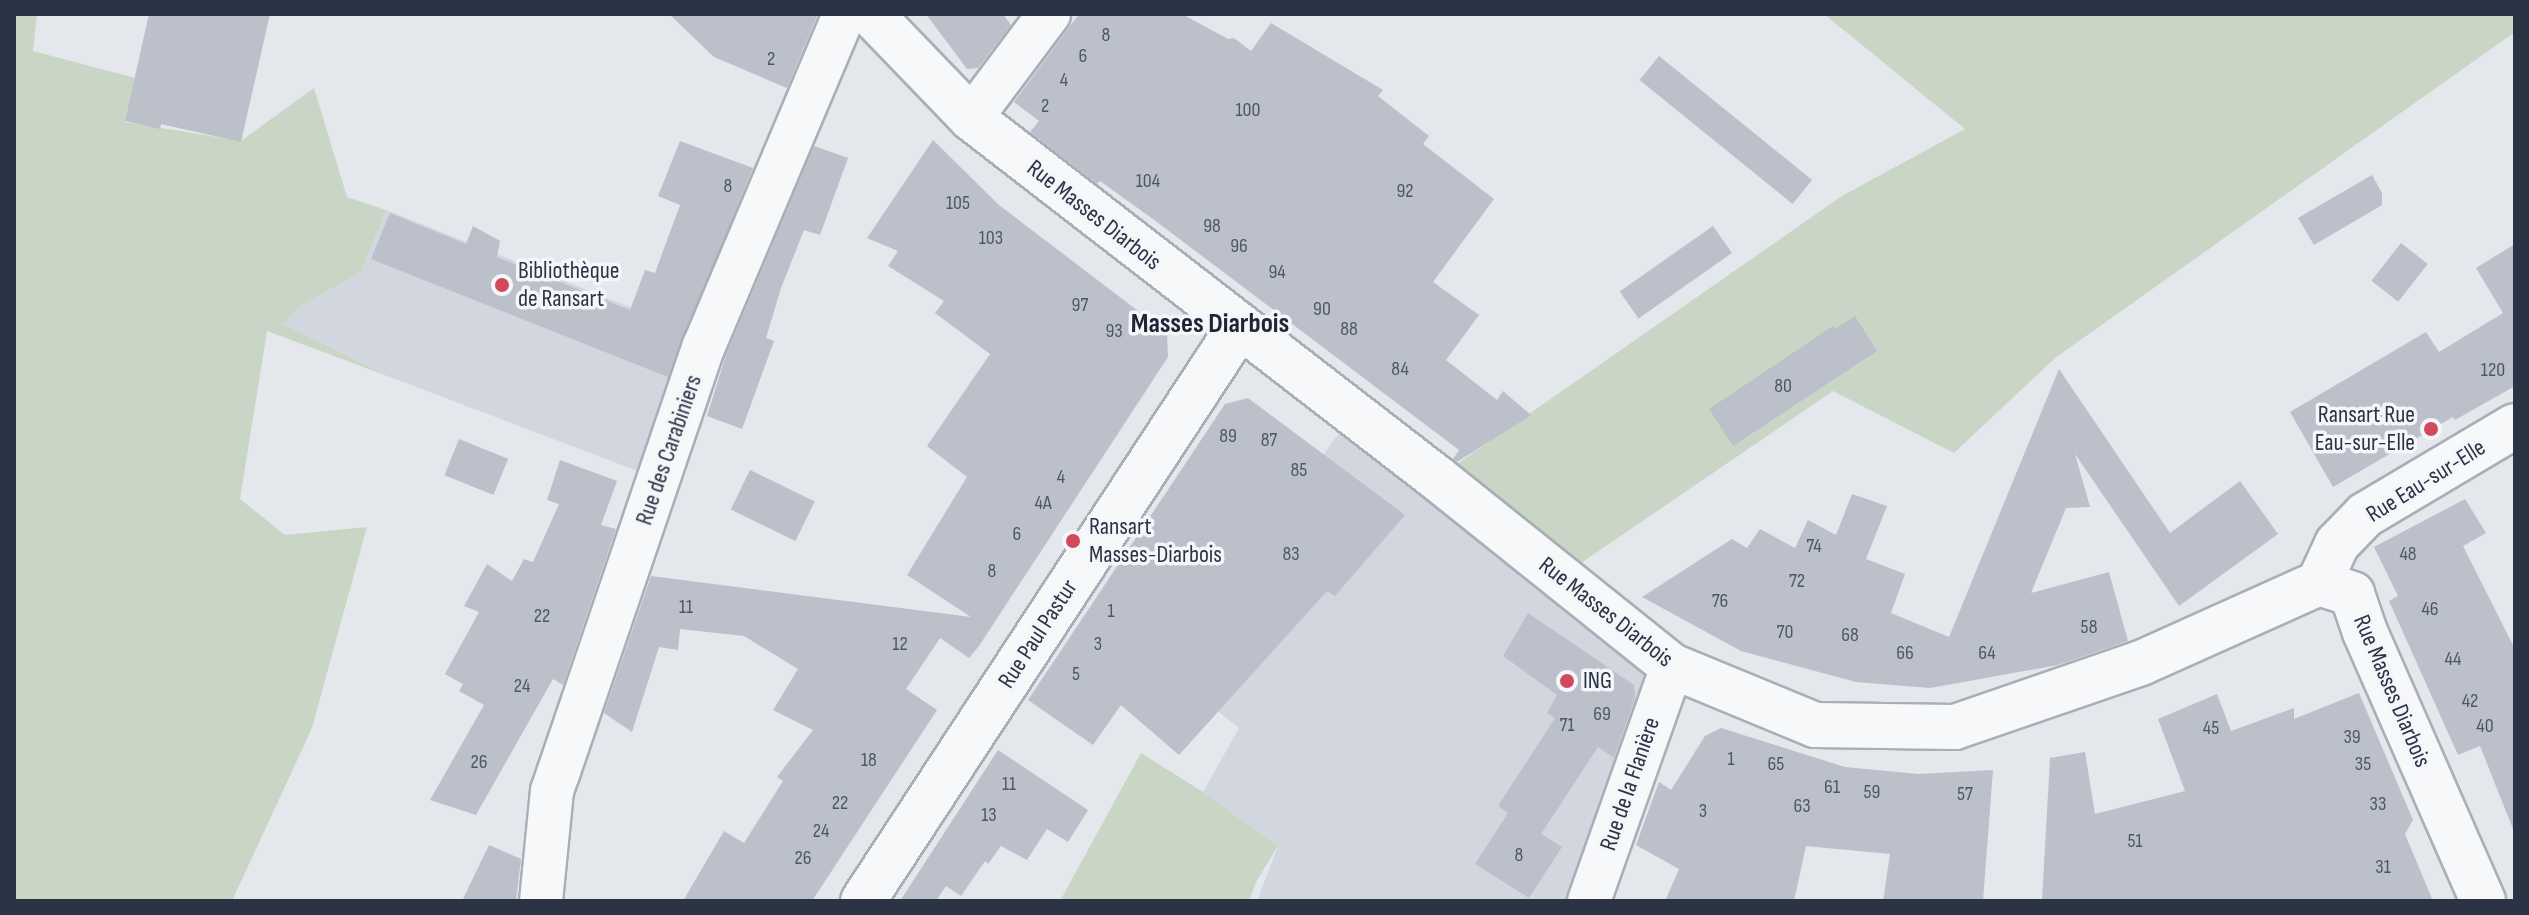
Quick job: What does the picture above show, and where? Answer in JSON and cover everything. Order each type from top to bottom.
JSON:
[{"type":"street","name":"Rue des Carabiniers","points":[[541,901],[552,791],[704,346],[844,14]]},
{"type":"street","name":"Rue Masses Diarbois","points":[[871,14],[971,118],[1562,576],[1672,666],[1815,725],[1955,727],[2141,663],[2319,583],[2352,594],[2365,632],[2483,901]]},
{"type":"street","points":[[971,118],[1049,14]]},
{"type":"street","name":"Rue Paul Pastur","points":[[863,901],[1239,327]]},
{"type":"street","name":"Rue Eau-sur-Elle","points":[[2319,583],[2337,544],[2365,515],[2515,426]]},
{"type":"street","name":"Rue de la Flanière","points":[[1589,901],[1672,666]]},
{"type":"shaded area","points":[[386,210],[700,335],[648,475],[390,377],[283,324],[299,307],[361,272]]},
{"type":"shaded area","points":[[1353,414],[1672,666],[1589,901],[1257,901],[1278,846],[1203,792],[1239,728],[1167,670]]},
{"type":"green space","points":[[14,14],[37,14],[33,51],[135,78],[125,122],[241,141],[314,88],[347,197],[386,210],[361,272],[299,307],[283,324],[390,377],[267,331],[240,499],[285,535],[367,527],[312,728],[232,901],[14,901]]},
{"type":"green space","points":[[1824,14],[2515,14],[2515,32],[2055,358],[1954,453],[1833,391],[1562,576],[1437,478],[1842,196],[1965,129]]},
{"type":"green space","points":[[1141,753],[1203,792],[1278,846],[1256,882],[1249,901],[1060,901]]},
{"type":"building","points":[[149,14],[270,14],[241,142],[161,124],[160,129],[125,121]]},
{"type":"building","points":[[669,14],[818,14],[787,88],[714,57]]},
{"type":"building","points":[[926,14],[1003,14],[1011,25],[978,68],[967,69]]},
{"type":"building","points":[[1079,14],[1182,14],[1228,39],[1234,38],[1251,51],[1271,23],[1383,90],[1378,96],[1429,136],[1423,144],[1494,199],[1433,282],[1479,315],[1446,360],[1497,400],[1503,391],[1531,415],[1457,462],[1453,459],[1459,450],[1157,222],[1100,181],[1097,184],[1030,132],[1039,121],[1014,102]]},
{"type":"building","points":[[1659,56],[1812,180],[1793,204],[1639,80]]},
{"type":"building","points":[[933,140],[999,205],[1167,333],[1168,357],[979,646],[969,658],[940,638],[906,689],[937,710],[812,901],[683,901],[724,831],[744,843],[783,781],[777,777],[813,730],[773,710],[798,669],[744,636],[680,629],[678,650],[659,647],[632,732],[604,713],[651,576],[971,617],[907,575],[967,477],[927,446],[990,354],[935,313],[944,301],[888,266],[898,251],[867,238]]},
{"type":"building","points":[[680,141],[753,168],[668,377],[371,259],[390,213],[466,244],[473,226],[500,241],[497,257],[630,310],[645,270],[655,273],[680,205],[658,196]]},
{"type":"building","points":[[814,146],[848,158],[820,235],[804,230],[781,288],[766,338],[774,341],[742,429],[707,416],[726,355]]},
{"type":"building","points":[[2372,175],[2382,193],[2382,205],[2314,245],[2298,218]]},
{"type":"building","points":[[1713,226],[1732,253],[1639,318],[1620,291]]},
{"type":"building","points":[[2401,243],[2428,264],[2398,302],[2371,281]]},
{"type":"building","points":[[2515,244],[2515,386],[2455,420],[2453,417],[2333,487],[2290,412],[2426,332],[2439,352],[2503,313],[2476,268]]},
{"type":"building","points":[[1855,316],[1877,351],[1733,446],[1709,409],[1833,326],[1835,329]]},
{"type":"building","points":[[2059,369],[2170,533],[2240,481],[2278,534],[2179,606],[2075,454],[2090,507],[2066,508],[2031,593],[2109,572],[2128,641],[2058,665],[1930,688],[1856,682],[1741,651],[1642,597],[1732,539],[1747,548],[1760,529],[1795,548],[1808,520],[1836,535],[1852,494],[1887,506],[1866,559],[1905,574],[1891,613],[1949,637]]},
{"type":"building","points":[[1248,398],[1405,515],[1335,596],[1327,591],[1179,755],[1121,705],[1093,745],[1028,700],[1225,404]]},
{"type":"building","points":[[459,439],[508,459],[494,495],[444,475]]},
{"type":"building","points":[[560,460],[617,481],[601,525],[616,529],[563,685],[553,679],[476,815],[430,800],[484,705],[459,691],[463,684],[445,674],[479,612],[464,606],[487,564],[512,581],[524,559],[533,562],[559,504],[547,500]]},
{"type":"building","points":[[750,470],[815,502],[795,541],[731,510]]},
{"type":"building","points":[[2465,499],[2486,533],[2463,546],[2515,649],[2513,829],[2480,746],[2458,755],[2389,601],[2398,596],[2374,547]]},
{"type":"building","points":[[1528,613],[1634,685],[1635,698],[1614,758],[1598,747],[1541,834],[1562,847],[1529,898],[1475,864],[1508,813],[1498,806],[1555,718],[1547,713],[1557,695],[1503,656]]},
{"type":"building","points":[[2359,693],[2413,820],[2405,834],[2433,901],[2042,901],[2050,758],[2085,752],[2095,814],[2185,791],[2158,719],[2217,694],[2231,731],[2294,708],[2294,719]]},
{"type":"building","points":[[1721,728],[1845,767],[1918,774],[1993,770],[1983,901],[1883,901],[1890,854],[1806,846],[1794,901],[1665,901],[1679,869],[1636,845],[1659,782],[1671,790],[1705,736]]},
{"type":"building","points":[[998,750],[1088,810],[1068,842],[1047,829],[1027,860],[1001,846],[988,864],[985,861],[961,896],[946,886],[936,901],[900,901]]},
{"type":"building","points":[[489,845],[521,859],[516,901],[462,901]]},
{"type":"place","name":"Bibliothèque de Ransart","points":[[502,285]]},
{"type":"place","name":"Ransart Rue Eau-sur-Elle","points":[[2431,429]]},
{"type":"place","name":"Ransart Masses-Diarbois","points":[[1073,541]]},
{"type":"place","name":"ING","points":[[1567,681]]},
{"type":"district","name":"Masses Diarbois","points":[[1210,324]]}]
